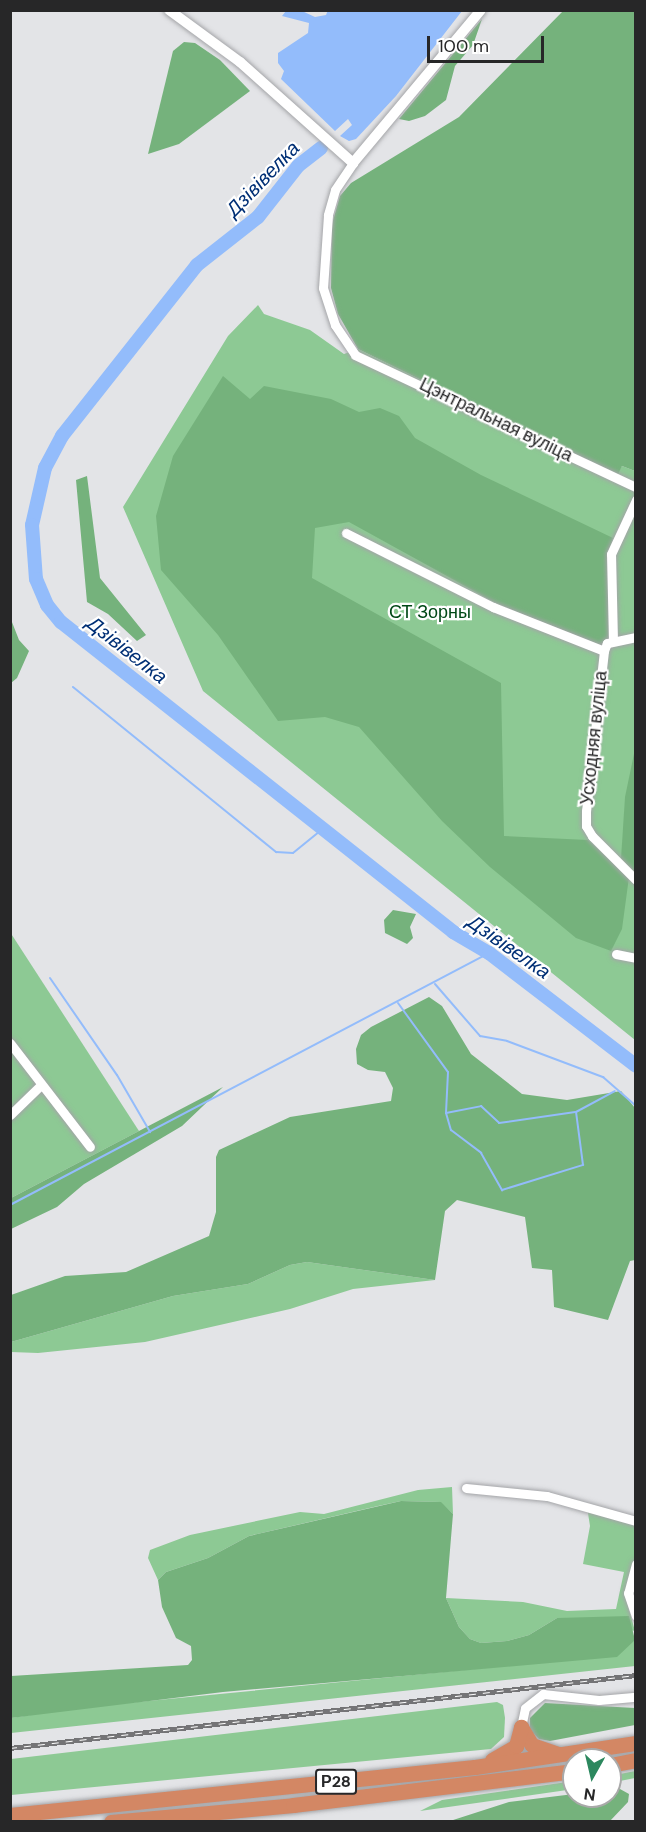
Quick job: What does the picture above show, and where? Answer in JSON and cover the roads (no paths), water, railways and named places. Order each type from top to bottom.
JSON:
[{"type":"highway","points":[[521,1727],[532,1745],[562,1755]]},
{"type":"highway","points":[[475,1767],[510,1752],[516,1746],[521,1727]]},
{"type":"highway","name":"Р28","points":[[609,1748],[636,1743]]},
{"type":"highway","name":"Р28","points":[[10,1815],[562,1756]]},
{"type":"highway","name":"Р28","points":[[111,1821],[314,1802],[562,1772]]},
{"type":"street","points":[[169,10],[240,62],[353,163],[481,10]]},
{"type":"street","name":"Цэнтральная вуліца","points":[[353,163],[335,190],[328,215],[323,288],[335,325],[355,355],[636,487]]},
{"type":"street","points":[[613,641],[611,554],[636,500]]},
{"type":"street","points":[[346,533],[493,608],[604,651],[613,641],[636,637]]},
{"type":"street","name":"Усходняя вуліца","points":[[604,651],[588,779],[586,826],[636,880]]},
{"type":"street","points":[[616,954],[636,958]]},
{"type":"street","points":[[10,1043],[90,1147]]},
{"type":"street","points":[[10,1115],[41,1085]]},
{"type":"street","points":[[466,1488],[547,1496],[636,1521]]},
{"type":"street","points":[[636,1564],[628,1593],[636,1616]]},
{"type":"street","points":[[521,1727],[525,1708],[543,1694],[599,1700],[636,1697]]},
{"type":"water","points":[[328,10],[462,11],[396,96],[356,139],[349,141],[340,136],[352,125],[348,119],[335,131],[281,79],[284,71],[278,63],[278,53],[308,33],[309,23],[282,16],[286,11],[302,11],[315,17],[326,15]]},
{"type":"waterway","name":"Дзівівелка","points":[[321,148],[298,166],[258,217],[197,265],[62,436],[45,468],[32,525],[36,579],[47,605],[61,622],[453,932],[489,953],[636,1066]]},
{"type":"waterway","points":[[73,687],[276,852],[293,853],[324,828]]},
{"type":"waterway","points":[[10,1205],[489,953]]},
{"type":"waterway","points":[[50,978],[117,1075],[150,1132]]},
{"type":"waterway","points":[[435,984],[480,1036],[507,1041],[603,1077],[636,1106]]},
{"type":"waterway","points":[[398,1003],[448,1072],[446,1113],[451,1130],[481,1153],[502,1190],[583,1165],[576,1112],[615,1091]]},
{"type":"waterway","points":[[446,1113],[481,1106],[499,1123],[575,1112]]},
{"type":"railway","points":[[10,1748],[636,1675]]},
{"type":"park label","name":"СТ Зорны","points":[[430,612]]}]
